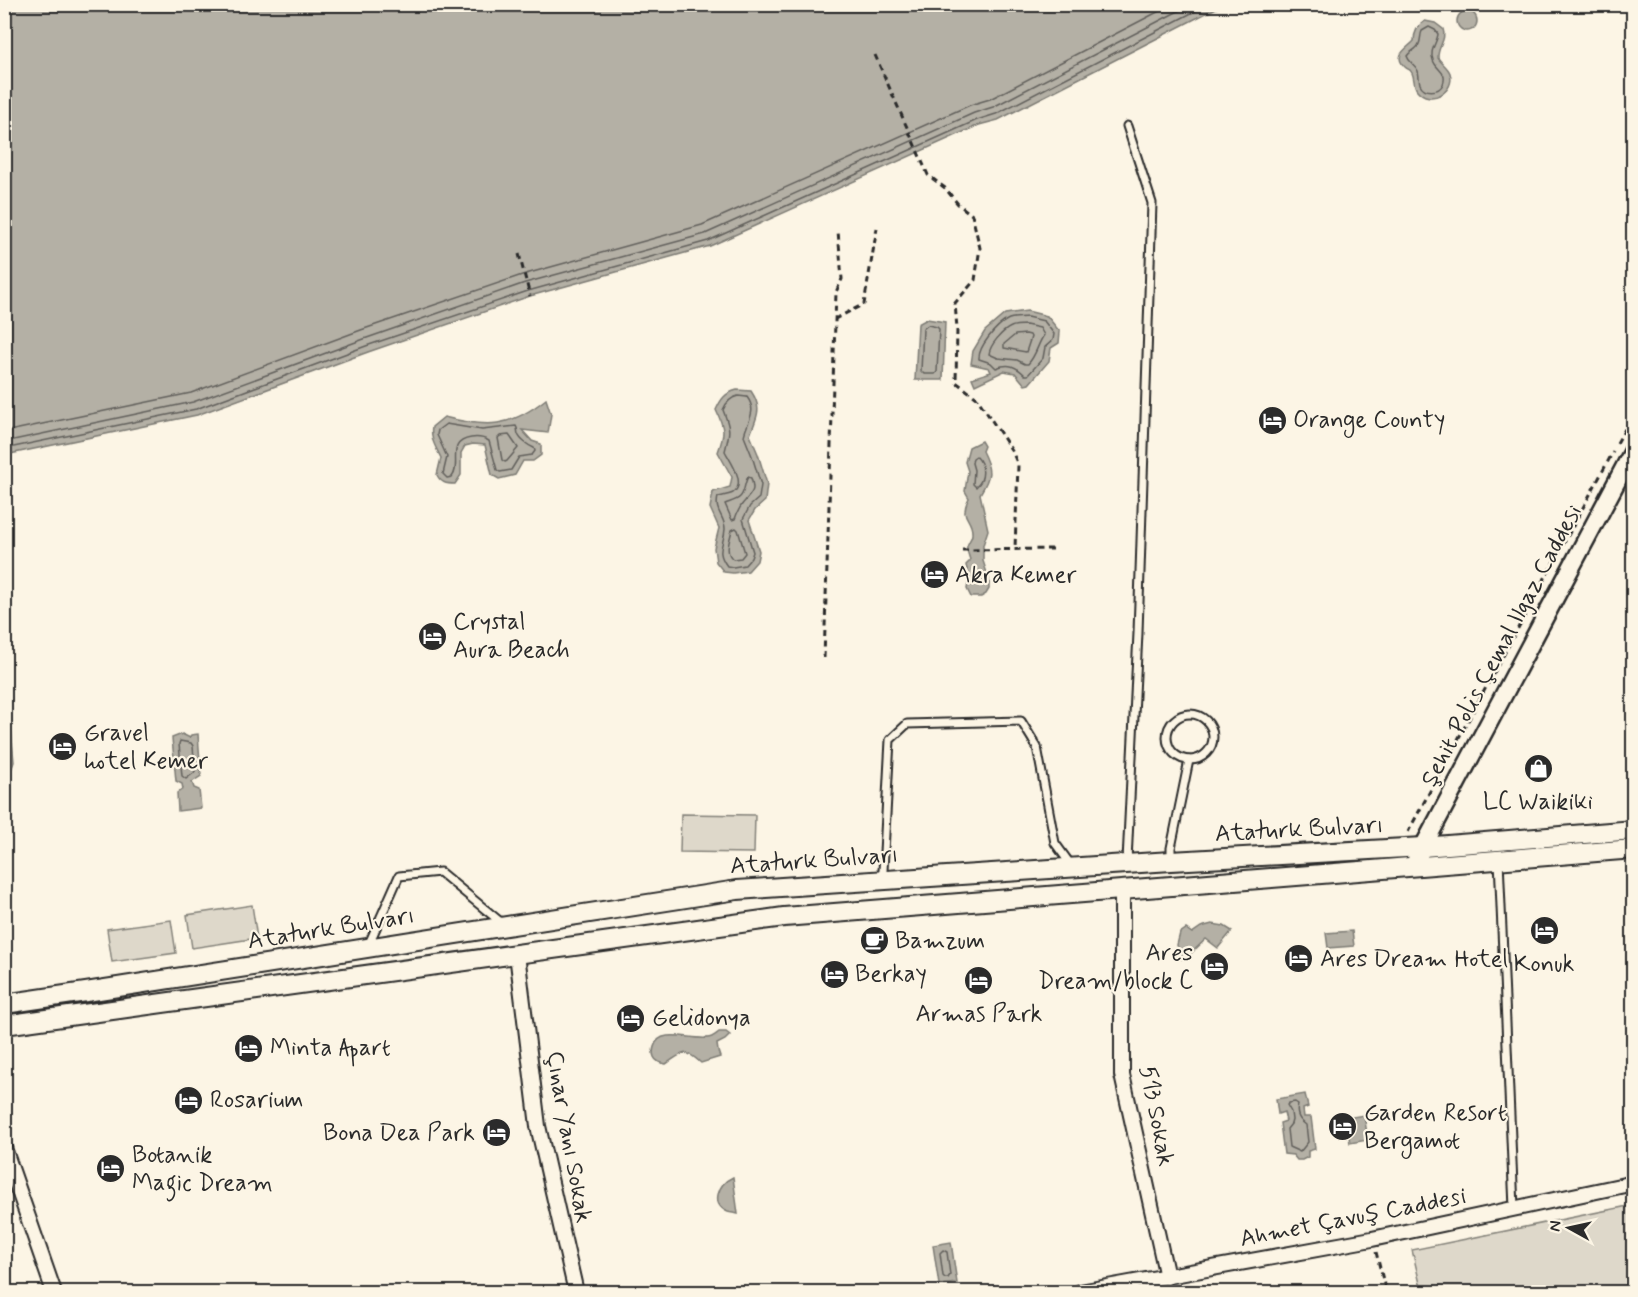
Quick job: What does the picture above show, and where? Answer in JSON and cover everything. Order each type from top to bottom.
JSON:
[{"type":"main road","name":"Ataturk Bulvarı","points":[[4,1004],[737,890],[1073,867],[1422,847],[1634,830]]},
{"type":"main road","name":"Ataturk Bulvarı","points":[[4,1025],[784,916],[1634,849]]},
{"type":"street","name":"Şehit Polis Çemal Ilgaz Caddesi","points":[[1413,867],[1634,448]]},
{"type":"street","name":"513 Sokak","points":[[1122,890],[1122,1075],[1167,1277]]},
{"type":"street","name":"Çınar Yanı Sokak","points":[[517,954],[538,1126],[576,1293]]},
{"type":"street","points":[[4,1148],[54,1293]]},
{"type":"street","name":"Ahmet Çavuş Caddesi","points":[[1080,1293],[1372,1239],[1634,1183]]},
{"type":"lane","points":[[1126,864],[1137,633],[1152,203],[1127,126]]},
{"type":"lane","points":[[1186,714],[1194,714],[1208,722],[1213,733],[1213,740],[1206,754],[1198,759],[1189,760],[1175,755],[1170,749],[1167,737],[1169,728],[1177,718],[1186,714]]},
{"type":"lane","points":[[880,880],[883,871],[890,740],[907,724],[1021,721],[1037,747],[1055,843],[1073,867]]},
{"type":"lane","points":[[1171,861],[1171,848],[1189,760]]},
{"type":"lane","points":[[1499,860],[1515,1208]]},
{"type":"lane","points":[[367,948],[399,876],[440,872],[506,926]]},
{"type":"path","points":[[875,55],[928,174],[972,215],[980,248],[975,280],[955,303],[956,382],[977,398],[1012,451],[1018,465],[1015,548]]},
{"type":"path","points":[[835,319],[864,304],[877,228]]},
{"type":"path","points":[[824,658],[836,292],[842,279],[838,231]]},
{"type":"path","points":[[519,254],[530,296]]},
{"type":"path","points":[[1405,838],[1634,413]]},
{"type":"path","points":[[4,455],[6,475]]},
{"type":"path","points":[[962,549],[1055,549]]},
{"type":"path","points":[[1372,1239],[1386,1293]]},
{"type":"shaded area","points":[[681,814],[755,815],[754,853],[680,852]]},
{"type":"shaded area","points":[[252,905],[257,938],[192,948],[187,915]]},
{"type":"shaded area","points":[[171,920],[176,953],[112,962],[107,929]]},
{"type":"shaded area","points":[[1633,1205],[1633,1292],[1422,1292],[1412,1250]]},
{"type":"water","points":[[4,5],[1222,5],[998,120],[979,125],[710,246],[530,296],[197,415],[5,455]]},
{"type":"water","points":[[1467,11],[1474,14],[1477,21],[1474,28],[1467,31],[1460,28],[1457,21],[1460,14]]},
{"type":"water","points":[[1425,21],[1435,23],[1443,29],[1444,37],[1438,58],[1448,69],[1451,80],[1446,91],[1435,97],[1422,95],[1417,90],[1412,73],[1401,63],[1400,59],[1402,52],[1414,41],[1418,27]]},
{"type":"water","points":[[1027,311],[1047,316],[1060,332],[1059,343],[1051,348],[1049,361],[1029,384],[1025,385],[1015,373],[1004,371],[975,385],[972,378],[991,372],[989,368],[971,364],[973,351],[985,331],[1005,314]]},
{"type":"water","points":[[927,319],[945,322],[943,380],[915,380],[918,324]]},
{"type":"water","points":[[737,390],[751,391],[757,403],[758,413],[750,435],[767,484],[765,501],[755,510],[749,520],[759,551],[757,561],[748,571],[733,573],[724,572],[716,562],[714,548],[719,528],[710,508],[713,492],[730,487],[732,477],[718,452],[723,431],[716,410],[724,397]]},
{"type":"water","points":[[546,399],[551,414],[548,433],[522,430],[532,441],[541,444],[541,455],[533,461],[523,461],[515,475],[499,479],[492,475],[485,445],[473,444],[465,446],[461,453],[461,475],[455,484],[440,480],[437,475],[441,458],[433,440],[432,427],[444,417],[473,423],[498,423],[521,416]]},
{"type":"water","points":[[981,441],[989,469],[988,478],[980,494],[988,530],[983,545],[983,561],[989,579],[989,589],[981,597],[971,597],[967,589],[969,579],[966,565],[970,561],[967,545],[971,538],[972,528],[965,514],[969,498],[965,491],[968,471],[965,462],[969,447]]},
{"type":"water","points":[[5,662],[14,762],[5,778]]},
{"type":"water","points":[[182,734],[190,738],[191,735],[198,734],[201,776],[192,782],[194,788],[199,790],[201,808],[178,811],[177,793],[183,789],[182,784],[176,781],[172,738]]},
{"type":"water","points":[[1212,924],[1224,926],[1232,931],[1218,948],[1206,939],[1185,959],[1181,959],[1177,945],[1180,933],[1186,929],[1192,933]]},
{"type":"water","points":[[1352,931],[1354,946],[1328,948],[1326,933]]},
{"type":"water","points":[[719,1032],[726,1032],[730,1035],[717,1044],[720,1057],[701,1063],[691,1055],[684,1053],[666,1064],[657,1061],[653,1056],[654,1047],[662,1037],[709,1038]]},
{"type":"water","points":[[1305,1094],[1308,1107],[1303,1109],[1304,1117],[1311,1117],[1315,1149],[1308,1151],[1308,1157],[1297,1160],[1293,1155],[1284,1154],[1280,1123],[1286,1121],[1284,1112],[1278,1114],[1276,1099]]},
{"type":"water","points":[[1364,1115],[1368,1140],[1350,1143],[1346,1118]]},
{"type":"water","points":[[733,1177],[738,1214],[722,1208],[718,1199],[723,1184]]},
{"type":"water","points":[[951,1242],[957,1283],[939,1285],[933,1245]]},
{"type":"place","name":"Orange County","points":[[1272,420]]},
{"type":"place","name":"Akra Kemer","points":[[934,575]]},
{"type":"place","name":"Crystal Aura Beach","points":[[432,636]]},
{"type":"place","name":"Gravel hotel Kemer","points":[[63,747]]},
{"type":"place","name":"LC Waikiki","points":[[1538,769]]},
{"type":"place","name":"Konuk","points":[[1544,931]]},
{"type":"place","name":"Bamzum","points":[[874,941]]},
{"type":"place","name":"Ares Dream Hotel","points":[[1299,959]]},
{"type":"place","name":"Ares Dream/block C","points":[[1214,967]]},
{"type":"place","name":"Berkay","points":[[834,974]]},
{"type":"place","name":"Armas Park","points":[[979,981]]},
{"type":"place","name":"Gelidonya","points":[[631,1018]]},
{"type":"place","name":"Minta Apart","points":[[249,1048]]},
{"type":"place","name":"Rosarium","points":[[189,1100]]},
{"type":"place","name":"Garden Resort Bergamot","points":[[1343,1127]]},
{"type":"place","name":"Bona Dea Park","points":[[496,1133]]},
{"type":"place","name":"Botanik Magic Dream","points":[[111,1169]]}]
